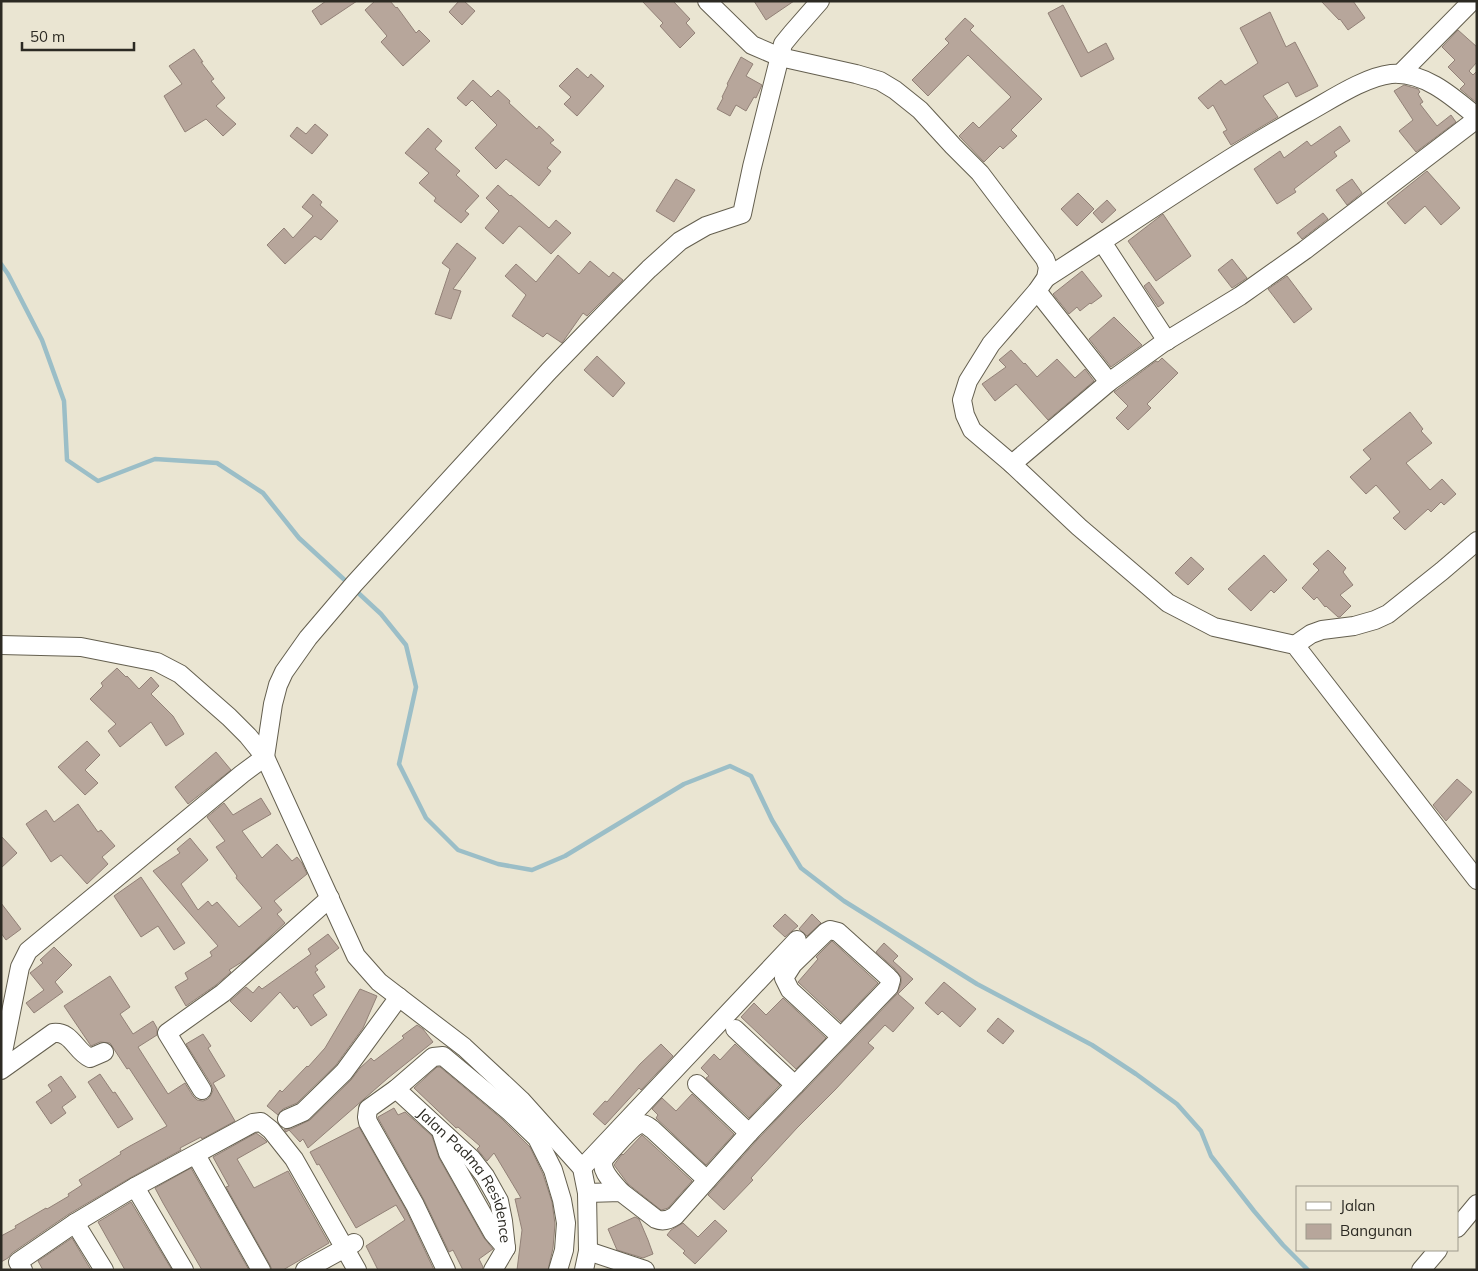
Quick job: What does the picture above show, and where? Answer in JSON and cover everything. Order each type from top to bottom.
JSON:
[{"type":"street","points":[[706,1],[752,44],[780,57],[880,81],[896,90],[920,110],[980,173],[1045,258],[1048,267],[1041,285]]},
{"type":"street","points":[[1,1062],[20,967],[28,951],[265,757],[273,704],[284,672],[308,638],[339,601],[549,371],[643,276],[680,241],[706,226],[742,214],[783,44],[820,1]]},
{"type":"street","points":[[1400,74],[1472,1]]},
{"type":"street","points":[[1012,464],[1110,382],[1167,341],[1240,296],[1297,256],[1477,118],[1458,101],[1434,85],[1410,75],[1391,74],[1379,76],[1330,100],[1200,177],[1041,285],[991,344],[968,381],[962,400],[965,415],[972,430],[1012,464],[1079,527],[1168,604],[1214,627],[1295,645],[1477,880]]},
{"type":"street","points":[[1102,242],[1167,341]]},
{"type":"street","points":[[1041,285],[1110,382]]},
{"type":"street","points":[[1295,645],[1311,634],[1322,630],[1354,626],[1388,614],[1477,541]]},
{"type":"street","points":[[1,645],[81,647],[157,662],[180,674],[248,736],[265,757],[356,956],[379,982],[464,1047],[530,1108],[582,1168],[586,1193],[588,1251],[584,1270]]},
{"type":"street","points":[[202,1090],[167,1033],[223,993],[330,898]]},
{"type":"street","points":[[707,1180],[652,1129],[641,1124],[630,1131],[602,1163],[603,1170],[621,1192],[656,1219],[665,1221],[675,1216],[749,1133],[889,987],[891,980],[838,932],[830,930],[793,964],[784,978],[790,990],[841,1037]]},
{"type":"street","points":[[582,1168],[797,940]]},
{"type":"street","points":[[287,1120],[303,1112],[344,1072],[399,997]]},
{"type":"street","points":[[736,1028],[795,1085]]},
{"type":"street","points":[[1,1070],[53,1034],[62,1033],[67,1035],[84,1055],[90,1058],[104,1052]]},
{"type":"street","points":[[446,1270],[414,1205],[367,1118],[368,1109],[396,1090],[433,1057],[443,1056],[509,1111],[537,1138],[554,1170],[566,1223],[564,1250],[558,1270]]},
{"type":"street","points":[[697,1084],[749,1133]]},
{"type":"street","name":"Jalan Padma Residence","points":[[396,1090],[441,1131],[448,1153],[493,1234],[506,1248],[493,1270]]},
{"type":"street","points":[[19,1267],[75,1223],[135,1187],[253,1123],[261,1122],[271,1130],[294,1159],[303,1155],[349,1245],[357,1270]]},
{"type":"street","points":[[196,1155],[262,1270]]},
{"type":"street","points":[[135,1187],[184,1270]]},
{"type":"street","points":[[586,1193],[621,1192]]},
{"type":"street","points":[[1458,1227],[1477,1204]]},
{"type":"street","points":[[75,1223],[104,1270]]},
{"type":"street","points":[[305,1270],[349,1245]]},
{"type":"street","points":[[349,1245],[370,1270]]},
{"type":"street","points":[[588,1251],[645,1270]]},
{"type":"street","points":[[1421,1270],[1437,1251]]},
{"type":"building","points":[[326,1],[357,1],[321,25],[312,11]]},
{"type":"building","points":[[375,1],[390,1],[397,7],[416,33],[419,30],[430,41],[403,66],[381,42],[387,36],[365,10]]},
{"type":"building","points":[[459,1],[464,1],[475,11],[462,25],[449,12]]},
{"type":"building","points":[[642,1],[673,1],[690,19],[686,23],[695,33],[680,48],[660,26],[663,23]]},
{"type":"building","points":[[754,1],[794,1],[766,20]]},
{"type":"building","points":[[1321,1],[1353,1],[1365,18],[1348,30],[1340,19]]},
{"type":"building","points":[[1063,5],[1088,53],[1106,43],[1114,59],[1081,77],[1048,13]]},
{"type":"building","points":[[1270,12],[1286,47],[1295,42],[1318,86],[1296,97],[1288,82],[1263,96],[1278,117],[1231,145],[1223,132],[1227,130],[1213,105],[1208,109],[1198,98],[1221,80],[1225,85],[1258,63],[1240,28]]},
{"type":"building","points":[[965,18],[974,26],[970,30],[1042,99],[1011,130],[1017,136],[1003,149],[1000,146],[984,162],[959,136],[973,122],[979,128],[1011,97],[968,55],[928,96],[912,80],[949,43],[945,39]]},
{"type":"building","points":[[1458,30],[1477,47],[1477,62],[1469,71],[1473,75],[1477,71],[1477,103],[1460,89],[1465,84],[1448,67],[1455,60],[1442,47]]},
{"type":"building","points":[[194,49],[214,79],[211,81],[225,98],[216,106],[236,124],[223,136],[206,119],[185,132],[164,96],[182,84],[169,66]]},
{"type":"building","points":[[741,57],[753,64],[746,76],[762,85],[756,98],[754,97],[746,111],[736,105],[730,116],[717,109]]},
{"type":"building","points":[[577,68],[588,78],[591,74],[604,86],[577,116],[564,104],[571,97],[559,86]]},
{"type":"building","points":[[473,80],[491,97],[498,90],[537,129],[539,126],[554,140],[550,143],[561,152],[547,168],[551,171],[539,186],[506,159],[496,169],[475,148],[497,125],[472,100],[466,106],[457,98]]},
{"type":"building","points":[[1404,85],[1418,89],[1420,92],[1418,94],[1423,102],[1420,104],[1437,126],[1451,115],[1456,122],[1416,152],[1399,131],[1413,120],[1394,91]]},
{"type":"building","points":[[315,124],[328,135],[312,154],[290,136],[297,127],[306,134]]},
{"type":"building","points":[[1340,126],[1350,141],[1334,152],[1337,156],[1294,189],[1296,192],[1277,204],[1254,169],[1280,151],[1284,158],[1307,141],[1311,146]]},
{"type":"building","points":[[428,128],[442,141],[435,149],[460,171],[456,175],[479,196],[465,211],[469,214],[461,223],[434,201],[436,198],[419,183],[429,173],[405,153]]},
{"type":"building","points":[[1427,171],[1460,208],[1441,225],[1425,206],[1405,224],[1387,203]]},
{"type":"building","points":[[676,179],[695,190],[674,222],[656,211]]},
{"type":"building","points":[[1352,179],[1362,193],[1347,205],[1336,190]]},
{"type":"building","points":[[498,185],[549,228],[556,220],[571,233],[551,254],[519,226],[503,244],[485,228],[499,211],[486,198]]},
{"type":"building","points":[[1078,193],[1094,209],[1077,226],[1061,209]]},
{"type":"building","points":[[313,194],[322,202],[320,205],[338,221],[321,240],[315,236],[285,264],[267,245],[284,228],[293,238],[313,216],[302,207]]},
{"type":"building","points":[[1107,200],[1116,210],[1102,223],[1093,213]]},
{"type":"building","points":[[1323,213],[1328,219],[1302,239],[1297,233]]},
{"type":"building","points":[[1163,214],[1191,256],[1156,281],[1128,241]]},
{"type":"building","points":[[457,243],[476,258],[453,289],[461,291],[451,319],[435,314],[450,269],[442,263]]},
{"type":"building","points":[[558,255],[579,274],[590,261],[609,277],[613,272],[623,280],[587,316],[583,313],[562,343],[547,333],[543,337],[512,316],[526,295],[505,276],[516,264],[536,282]]},
{"type":"building","points":[[1232,259],[1247,278],[1232,288],[1218,270]]},
{"type":"building","points":[[1082,271],[1102,296],[1080,311],[1077,307],[1069,314],[1053,294]]},
{"type":"building","points":[[1287,276],[1312,309],[1294,323],[1268,289]]},
{"type":"building","points":[[1149,282],[1164,303],[1158,307],[1144,286]]},
{"type":"building","points":[[1114,317],[1142,345],[1111,367],[1089,339]]},
{"type":"building","points":[[1011,350],[1037,377],[1057,359],[1075,378],[1085,369],[1094,381],[1048,420],[1016,384],[995,401],[982,384],[1006,367],[999,360]]},
{"type":"building","points":[[597,356],[625,383],[613,397],[584,370]]},
{"type":"building","points":[[1162,358],[1178,373],[1147,404],[1151,408],[1128,430],[1116,418],[1128,406],[1114,392]]},
{"type":"building","points":[[1410,412],[1423,429],[1421,431],[1432,443],[1406,463],[1430,490],[1442,479],[1456,494],[1444,505],[1441,502],[1431,512],[1428,509],[1405,530],[1393,518],[1400,512],[1376,485],[1366,494],[1350,477],[1371,459],[1363,450]]},
{"type":"building","points":[[1328,550],[1346,568],[1343,572],[1353,585],[1340,595],[1351,606],[1340,617],[1325,607],[1317,597],[1314,600],[1302,588],[1319,570],[1313,564]]},
{"type":"building","points":[[1264,555],[1287,580],[1274,593],[1271,590],[1251,611],[1228,589]]},
{"type":"building","points":[[1191,557],[1204,569],[1188,585],[1175,573]]},
{"type":"building","points":[[117,668],[139,689],[151,677],[159,686],[151,694],[173,716],[184,734],[166,746],[151,722],[120,747],[108,731],[116,724],[90,699],[103,686],[101,683]]},
{"type":"building","points":[[87,741],[100,755],[85,770],[98,783],[85,795],[58,767]]},
{"type":"building","points":[[216,752],[231,770],[188,804],[175,787]]},
{"type":"building","points":[[1457,779],[1472,792],[1446,821],[1433,805]]},
{"type":"building","points":[[261,798],[271,814],[242,831],[262,858],[277,844],[292,861],[297,857],[307,874],[274,901],[282,910],[277,914],[285,923],[245,960],[229,970],[231,972],[216,985],[186,1006],[175,987],[188,979],[185,973],[212,956],[210,952],[218,946],[153,871],[180,853],[177,849],[190,838],[208,860],[181,884],[198,910],[208,901],[212,906],[217,902],[239,927],[262,908],[236,878],[237,876],[216,847],[225,841],[207,817],[224,803],[233,815]]},
{"type":"building","points":[[78,804],[98,832],[101,830],[115,846],[102,857],[108,864],[87,884],[61,855],[51,862],[26,824],[46,810],[54,822]]},
{"type":"building","points":[[1,836],[17,853],[1,868]]},
{"type":"building","points":[[141,877],[185,943],[174,950],[158,926],[141,937],[114,896]]},
{"type":"building","points":[[1,903],[21,929],[6,940],[1,933]]},
{"type":"building","points":[[785,914],[798,926],[785,937],[773,926]]},
{"type":"building","points":[[812,914],[821,923],[807,936],[799,929]]},
{"type":"building","points":[[328,934],[339,948],[315,966],[318,970],[315,972],[325,987],[313,995],[327,1015],[311,1026],[297,1006],[294,1009],[280,992],[251,1022],[230,1001],[246,987],[253,993],[259,986],[262,989],[311,954],[308,949]]},
{"type":"building","points":[[832,941],[878,983],[841,1022],[798,982],[818,959],[816,957]]},
{"type":"building","points":[[884,943],[898,956],[893,961],[913,979],[898,994],[914,1008],[893,1032],[885,1025],[868,1043],[874,1048],[797,1128],[751,1178],[753,1180],[724,1210],[708,1195],[757,1140],[897,994],[901,977],[876,952]]},
{"type":"building","points":[[54,947],[72,965],[55,982],[63,992],[34,1013],[26,1003],[44,990],[30,973],[43,963],[40,960]]},
{"type":"building","points":[[110,976],[130,1007],[120,1014],[133,1034],[153,1021],[157,1028],[157,1035],[138,1047],[168,1094],[185,1083],[197,1100],[203,1101],[211,1095],[213,1090],[211,1084],[186,1044],[203,1034],[211,1046],[208,1048],[225,1076],[213,1083],[235,1121],[202,1139],[201,1137],[180,1148],[181,1150],[69,1214],[1,1262],[1,1236],[16,1228],[15,1226],[69,1196],[68,1194],[82,1185],[79,1180],[121,1154],[120,1152],[167,1126],[129,1068],[127,1069],[110,1043],[100,1042],[91,1046],[64,1006]]},
{"type":"building","points":[[944,982],[976,1009],[960,1027],[942,1011],[938,1015],[925,1003]]},
{"type":"building","points":[[360,989],[377,996],[363,1028],[336,1065],[297,1103],[283,1109],[278,1115],[267,1106],[280,1090],[282,1092],[325,1048]]},
{"type":"building","points":[[783,998],[826,1038],[796,1069],[741,1017],[754,1003],[766,1015]]},
{"type":"building","points":[[998,1018],[1014,1031],[1003,1044],[987,1031]]},
{"type":"building","points":[[417,1025],[423,1029],[433,1042],[388,1078],[308,1148],[303,1139],[300,1142],[289,1130],[286,1132],[284,1129],[291,1129],[310,1120],[371,1058],[374,1061],[404,1038],[402,1036]]},
{"type":"building","points":[[661,1044],[673,1056],[641,1090],[639,1088],[605,1125],[593,1114],[605,1101],[607,1102],[640,1064]]},
{"type":"building","points":[[735,1044],[780,1085],[749,1118],[706,1078],[709,1076],[701,1068],[714,1054],[720,1060]]},
{"type":"building","points":[[437,1067],[440,1067],[502,1119],[530,1147],[543,1174],[552,1202],[555,1224],[553,1248],[548,1270],[517,1270],[522,1230],[515,1199],[521,1198],[494,1153],[487,1161],[477,1149],[480,1146],[458,1127],[456,1128],[414,1088]]},
{"type":"building","points":[[100,1074],[133,1119],[118,1128],[88,1082]]},
{"type":"building","points":[[61,1076],[76,1097],[62,1107],[66,1113],[51,1124],[36,1102],[52,1091],[48,1085]]},
{"type":"building","points":[[692,1094],[734,1134],[706,1165],[656,1118],[658,1115],[652,1109],[662,1098],[676,1111]]},
{"type":"building","points":[[394,1108],[398,1115],[405,1112],[432,1136],[439,1158],[484,1238],[493,1249],[479,1259],[483,1267],[482,1270],[463,1270],[453,1250],[449,1252],[424,1200],[378,1118]]},
{"type":"building","points":[[359,1127],[406,1210],[434,1270],[378,1270],[366,1246],[405,1220],[396,1205],[356,1228],[310,1152]]},
{"type":"building","points":[[256,1133],[267,1142],[237,1159],[254,1188],[288,1171],[329,1243],[283,1270],[272,1270],[226,1187],[229,1186],[213,1157]]},
{"type":"building","points":[[642,1135],[692,1181],[665,1209],[661,1210],[628,1184],[614,1165],[622,1154]]},
{"type":"building","points":[[191,1168],[249,1270],[202,1270],[163,1203],[155,1188]]},
{"type":"building","points":[[131,1202],[172,1270],[125,1270],[98,1222]]},
{"type":"building","points":[[635,1217],[639,1219],[653,1254],[643,1258],[617,1250],[608,1229]]},
{"type":"building","points":[[715,1220],[727,1231],[695,1264],[683,1253],[685,1251],[667,1235],[671,1230],[683,1223],[698,1237]]},
{"type":"building","points":[[72,1238],[91,1270],[43,1270],[38,1261]]},
{"type":"waterway","points":[[1,264],[42,340],[64,401],[67,460],[98,481],[155,459],[217,463],[263,493],[299,538],[349,584]]},
{"type":"waterway","points":[[354,589],[381,614],[406,645],[416,687],[399,764],[426,818],[458,850],[498,864],[532,870],[565,856],[684,784],[730,766],[751,776],[772,820],[801,868],[844,901],[977,984],[1092,1045],[1177,1104],[1201,1131],[1211,1156],[1254,1211],[1283,1245],[1308,1270]]}]
